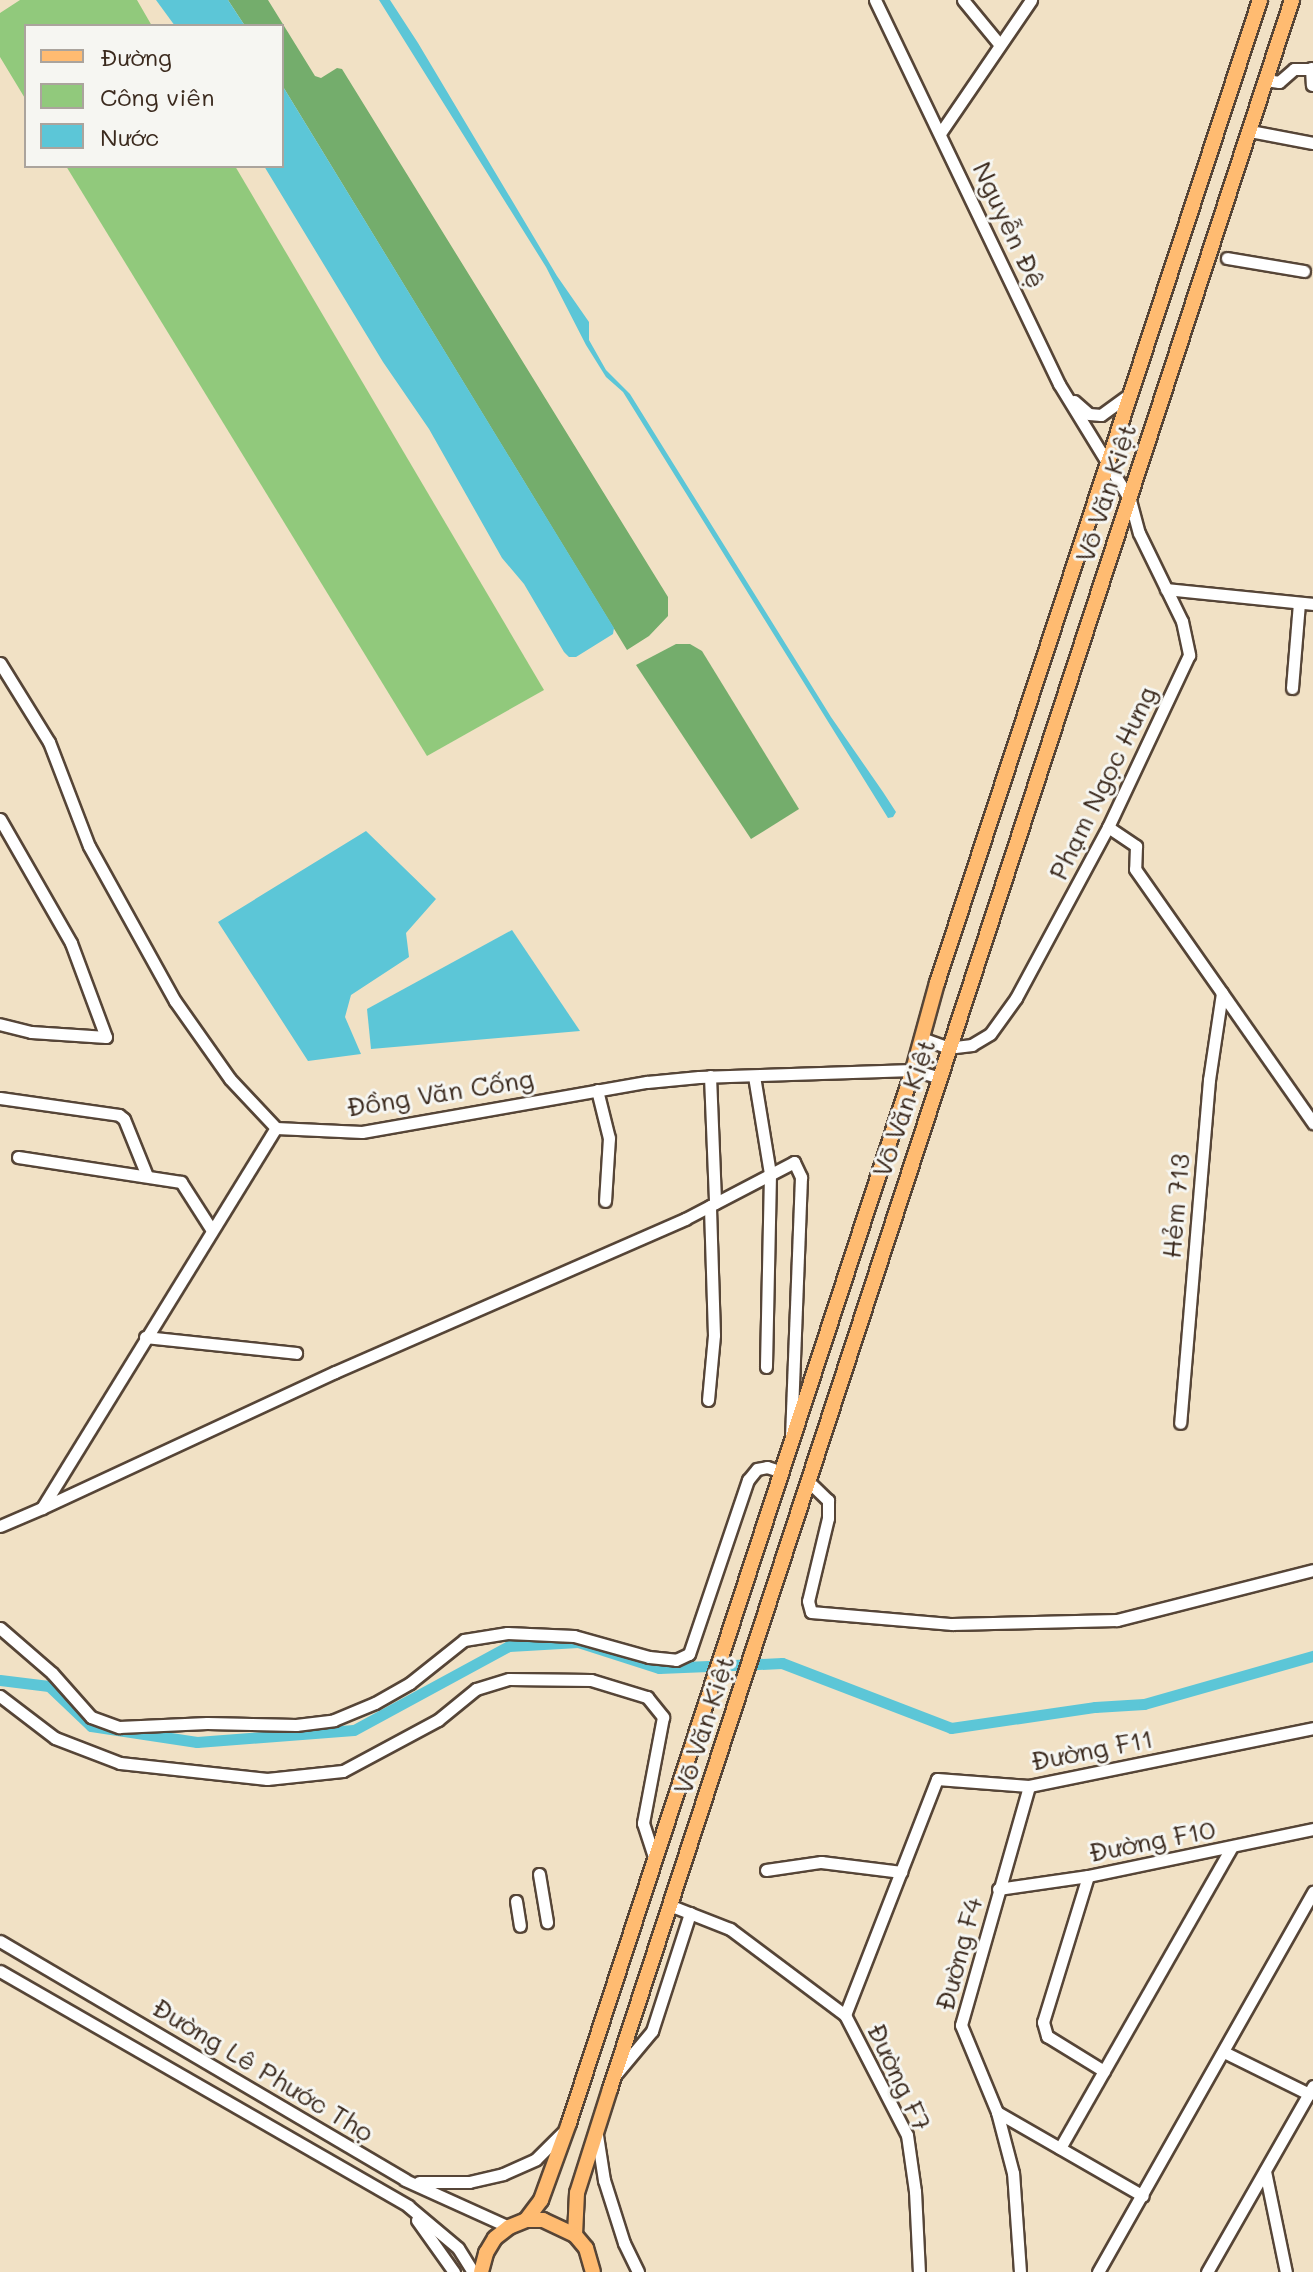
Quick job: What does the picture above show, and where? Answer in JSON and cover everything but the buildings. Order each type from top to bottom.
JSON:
[{"type":"main road","name":"Võ Văn Kiệt","points":[[526,2220],[541,2200],[569,2123],[913,1070],[937,983],[1260,0]]},
{"type":"main road","name":"Võ Văn Kiệt","points":[[575,2235],[577,2193],[596,2132],[1292,0]]},
{"type":"main road","points":[[481,2272],[486,2253],[495,2238],[509,2227],[526,2220],[561,2225],[575,2235],[596,2269]]},
{"type":"street","name":"Nguyễn Đệ","points":[[875,0],[941,132],[1059,384],[1130,500]]},
{"type":"street","points":[[963,0],[1000,45]]},
{"type":"street","points":[[941,132],[1031,0]]},
{"type":"street","points":[[1266,80],[1279,82],[1291,70],[1312,69],[1312,85]]},
{"type":"street","points":[[1250,131],[1290,142],[1313,143]]},
{"type":"street","points":[[1227,258],[1304,271]]},
{"type":"street","points":[[1059,384],[1089,414],[1101,415],[1133,392]]},
{"type":"street","name":"Phạm Ngọc Hưng","points":[[949,1048],[972,1045],[990,1034],[1016,998],[1108,827],[1189,655],[1182,621],[1139,533],[1130,500]]},
{"type":"street","points":[[1166,589],[1313,604]]},
{"type":"street","points":[[1292,688],[1299,603]]},
{"type":"street","points":[[0,663],[49,742],[89,846],[175,1001],[230,1079],[276,1128],[42,1508]]},
{"type":"street","points":[[0,819],[71,943],[106,1037],[31,1032],[0,1024]]},
{"type":"street","points":[[1108,827],[1136,846],[1135,869],[1313,1123]]},
{"type":"street","name":"Hẻm 713","points":[[1180,1423],[1209,1080],[1222,993]]},
{"type":"street","points":[[922,1038],[949,1048]]},
{"type":"street","name":"Đồng Văn Cống","points":[[276,1128],[362,1132],[597,1090],[710,1076],[913,1070],[938,1077]]},
{"type":"street","points":[[708,1400],[714,1335],[710,1076]]},
{"type":"street","points":[[754,1076],[770,1174],[766,1367]]},
{"type":"street","points":[[597,1090],[609,1138],[605,1201]]},
{"type":"street","points":[[0,1098],[119,1115],[124,1119],[147,1176]]},
{"type":"street","points":[[18,1157],[181,1182],[211,1229]]},
{"type":"street","points":[[0,1526],[712,1204],[794,1162],[801,1177],[791,1444]]},
{"type":"street","points":[[145,1337],[296,1353]]},
{"type":"street","points":[[0,1628],[52,1673],[91,1717],[119,1727],[207,1723],[296,1725],[334,1720],[375,1703],[410,1683],[464,1640],[507,1633],[574,1636],[649,1657],[676,1660],[689,1654],[748,1480],[757,1469],[767,1467],[782,1472]]},
{"type":"street","points":[[808,1481],[828,1500],[828,1518],[808,1601],[811,1612],[952,1624],[1117,1620],[1313,1570]]},
{"type":"street","points":[[0,1696],[55,1738],[120,1763],[267,1779],[343,1771],[438,1720],[476,1689],[487,1685],[509,1679],[591,1680],[647,1697],[663,1717],[643,1823],[655,1860]]},
{"type":"street","name":"Đường F11","points":[[845,2015],[937,1779],[1029,1786],[1313,1728]]},
{"type":"street","name":"Đường F4","points":[[1020,2272],[1013,2173],[997,2112],[961,2025],[1029,1786]]},
{"type":"street","name":"Đường F10","points":[[998,1889],[1088,1876],[1313,1829]]},
{"type":"street","points":[[1060,2148],[1231,1848]]},
{"type":"street","points":[[766,1870],[821,1862],[901,1872]]},
{"type":"street","points":[[539,1874],[547,1922]]},
{"type":"street","points":[[1088,1876],[1043,2022],[1047,2036],[1104,2071]]},
{"type":"street","points":[[1098,2272],[1313,1892]]},
{"type":"street","points":[[516,1901],[520,1926]]},
{"type":"street","name":"Đường F7","points":[[669,1905],[730,1929],[845,2015],[907,2135],[915,2191],[919,2272]]},
{"type":"street","points":[[614,2077],[652,2031],[690,1913]]},
{"type":"street","name":"Đường Lê Phước Thọ","points":[[0,1941],[405,2180],[509,2227]]},
{"type":"street","name":"Đường Lê Phước Thọ","points":[[0,1971],[408,2206],[458,2248],[473,2272]]},
{"type":"street","points":[[1207,2272],[1311,2090],[1224,2052]]},
{"type":"street","points":[[997,2112],[1143,2196]]},
{"type":"street","points":[[405,2180],[454,2183],[503,2174],[536,2159],[553,2146],[569,2123]]},
{"type":"street","points":[[596,2132],[604,2180],[638,2272]]},
{"type":"street","points":[[1265,2171],[1286,2272]]},
{"type":"street","points":[[408,2206],[454,2272]]},
{"type":"green space","points":[[20,0],[137,0],[151,24],[24,24],[24,97],[0,57],[0,13]]},
{"type":"green space","points":[[228,0],[268,0],[283,24],[244,24]]},
{"type":"green space","points":[[284,26],[315,76],[321,78],[337,68],[342,69],[668,597],[668,616],[649,636],[627,650],[284,88]]},
{"type":"green space","points":[[67,168],[236,168],[544,690],[427,756]]},
{"type":"green space","points":[[676,644],[690,644],[702,651],[799,809],[751,839],[636,665]]},
{"type":"water","points":[[156,0],[228,0],[244,24],[174,24]]},
{"type":"water","points":[[379,0],[390,0],[418,43],[557,276],[589,322],[589,340],[606,370],[630,394],[831,717],[896,812],[893,817],[888,818],[623,392],[606,377],[546,267]]},
{"type":"water","points":[[284,88],[614,628],[613,634],[576,657],[569,657],[564,652],[524,584],[502,558],[429,429],[383,362],[265,168],[284,168]]},
{"type":"water","points":[[366,831],[436,899],[406,933],[409,957],[351,995],[345,1017],[361,1054],[308,1061],[218,922]]},
{"type":"water","points":[[512,930],[580,1031],[371,1049],[367,1009]]},
{"type":"waterway","points":[[0,1680],[49,1686],[91,1726],[197,1742],[354,1730],[509,1646],[578,1642],[659,1668],[782,1663],[951,1728],[1095,1707],[1144,1704],[1313,1656]]}]
